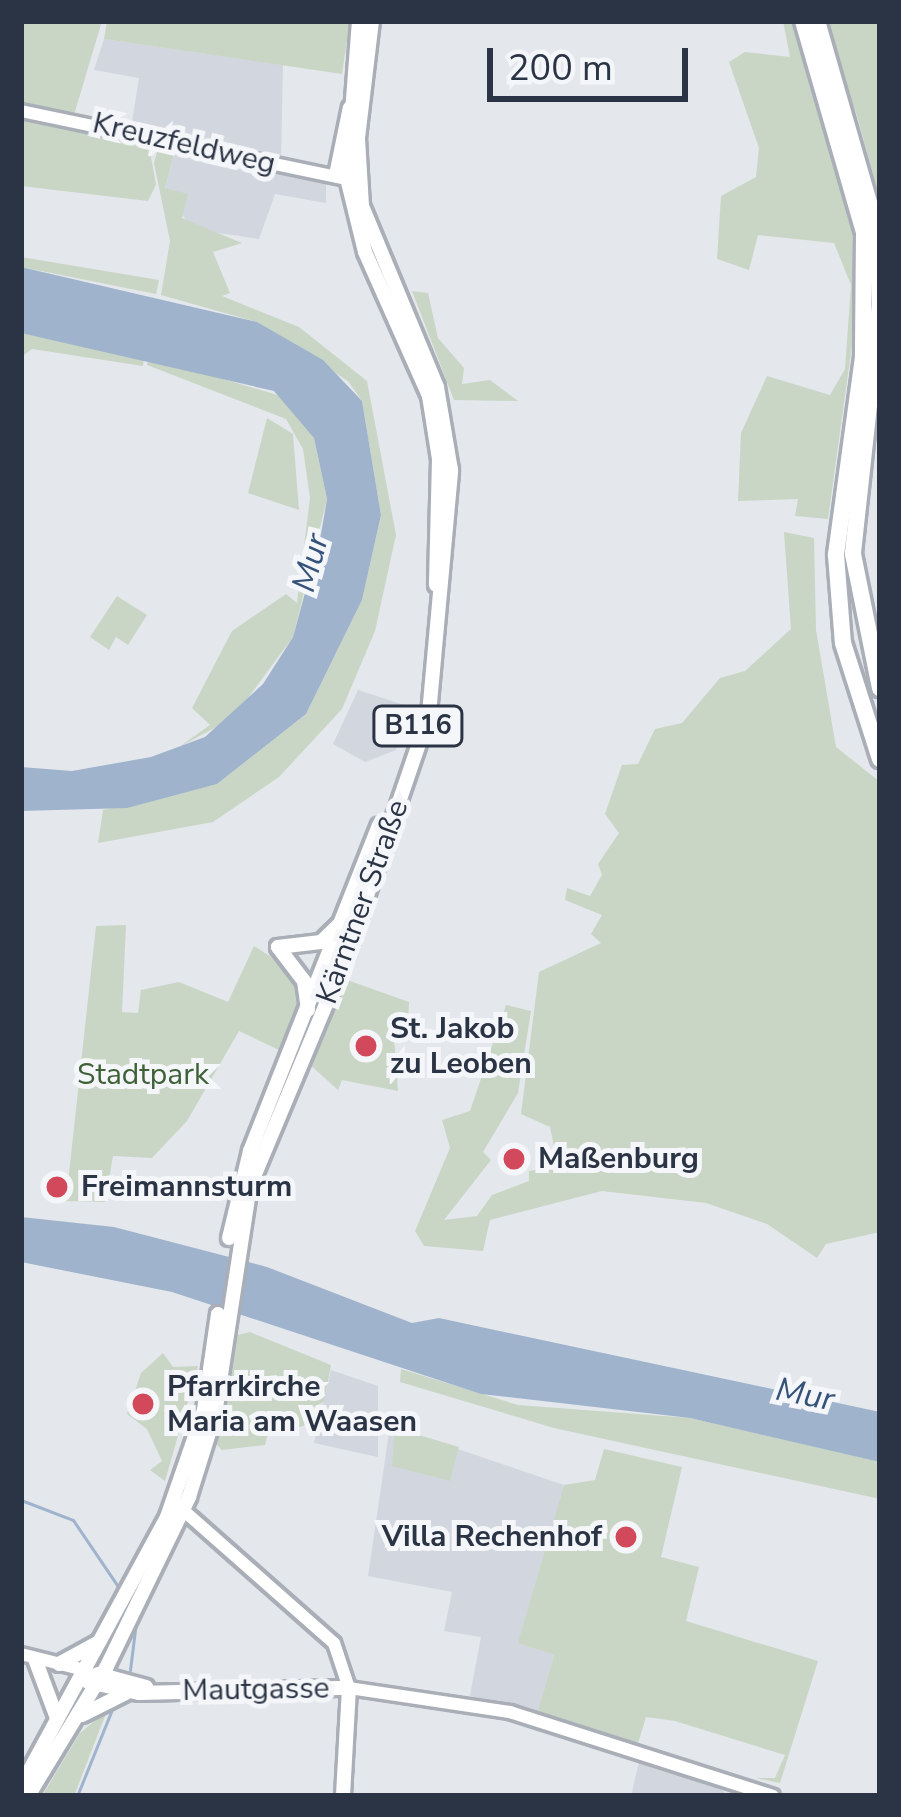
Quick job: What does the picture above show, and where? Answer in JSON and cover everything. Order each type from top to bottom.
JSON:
[{"type":"highway","points":[[803,21],[854,177],[873,297],[836,555],[843,643],[880,759]]},
{"type":"highway","points":[[817,21],[872,201],[873,297],[853,554],[880,688]]},
{"type":"main road","name":"Kärntner Straße","points":[[184,1499],[219,1343],[236,1222],[308,1010],[349,916],[422,710],[440,491],[429,396],[365,252],[347,179],[359,21]]},
{"type":"main road","name":"Kärntner Straße","points":[[236,1222],[420,749],[438,667],[447,435],[347,179],[372,21]]},
{"type":"main road","name":"Kreuzfeldweg","points":[[21,111],[347,179]]},
{"type":"main road","points":[[308,1010],[304,981],[278,947],[321,942],[349,916]]},
{"type":"main road","points":[[184,1499],[334,1643],[350,1694],[343,1796]]},
{"type":"main road","name":"B116","points":[[97,1679],[134,1586],[184,1499]]},
{"type":"main road","name":"B116","points":[[112,1640],[184,1499]]},
{"type":"main road","points":[[41,1660],[112,1640],[119,1668],[136,1689],[75,1720]]},
{"type":"main road","points":[[41,1660],[97,1679]]},
{"type":"main road","points":[[41,1660],[55,1694],[57,1723]]},
{"type":"main road","points":[[28,1796],[97,1679]]},
{"type":"main road","points":[[21,1786],[57,1723],[97,1679]]},
{"type":"main road","name":"Mautgasse","points":[[97,1679],[164,1692],[350,1694]]},
{"type":"main road","points":[[350,1694],[510,1712],[773,1796]]},
{"type":"shaded area","points":[[104,39],[283,65],[281,159],[132,122],[139,78],[94,70]]},
{"type":"shaded area","points":[[176,147],[326,183],[326,203],[275,194],[259,239],[192,229],[165,189]]},
{"type":"shaded area","points":[[358,690],[413,708],[396,750],[365,762],[333,744]]},
{"type":"shaded area","points":[[331,1370],[378,1386],[378,1457],[314,1443]]},
{"type":"shaded area","points":[[390,1426],[564,1485],[519,1643],[554,1655],[538,1712],[470,1696],[481,1637],[444,1631],[452,1592],[368,1576]]},
{"type":"shaded area","points":[[639,1762],[722,1790],[727,1796],[631,1796]]},
{"type":"green space","points":[[21,21],[102,21],[74,115],[21,107]]},
{"type":"green space","points":[[107,21],[350,21],[342,74],[104,39]]},
{"type":"green space","points":[[783,21],[795,21],[807,59],[855,220],[861,280],[828,519],[795,516],[798,499],[738,501],[741,433],[767,376],[830,395],[845,369],[851,285],[834,243],[758,235],[749,270],[717,259],[721,196],[756,177],[759,148],[729,62],[745,52],[790,57]]},
{"type":"green space","points":[[823,21],[880,21],[880,199],[857,116]]},
{"type":"green space","points":[[21,120],[148,140],[156,185],[148,201],[21,186]]},
{"type":"green space","points":[[160,141],[176,147],[165,188],[188,194],[182,218],[242,243],[213,252],[230,293],[222,296],[299,327],[367,381],[396,535],[375,631],[342,709],[279,777],[213,822],[98,843],[103,810],[217,784],[306,714],[362,600],[381,515],[362,401],[348,381],[257,322],[161,295],[170,241],[154,163]]},
{"type":"green space","points":[[21,257],[159,280],[156,294],[21,267]]},
{"type":"green space","points":[[412,291],[428,293],[438,338],[464,368],[462,384],[490,380],[518,401],[454,400]]},
{"type":"green space","points":[[21,333],[144,356],[143,366],[32,349],[21,357]]},
{"type":"green space","points":[[149,357],[284,397],[314,438],[327,499],[293,637],[233,718],[179,747],[210,725],[192,708],[232,631],[286,594],[297,603],[310,498],[303,449],[286,419],[147,365]]},
{"type":"green space","points":[[267,418],[293,434],[299,510],[248,493]]},
{"type":"green space","points":[[784,532],[814,538],[816,630],[836,747],[880,782],[880,1232],[826,1244],[817,1258],[767,1224],[706,1203],[602,1191],[490,1220],[483,1251],[424,1246],[415,1231],[450,1148],[442,1120],[470,1111],[506,1005],[531,1011],[518,1093],[483,1152],[491,1160],[444,1220],[477,1216],[492,1195],[529,1181],[529,1171],[568,1164],[573,1154],[556,1156],[550,1127],[521,1114],[539,972],[601,943],[591,934],[602,915],[565,900],[567,888],[590,896],[602,875],[598,864],[619,833],[605,814],[622,765],[638,764],[655,729],[682,723],[720,678],[745,671],[791,629]]},
{"type":"green space","points":[[117,596],[147,615],[128,645],[116,637],[109,650],[90,637]]},
{"type":"green space","name":"Stadtpark","points":[[126,925],[122,1012],[138,1013],[141,990],[179,982],[228,1002],[254,946],[292,970],[298,1005],[279,1050],[239,1031],[187,1121],[152,1158],[113,1156],[105,1202],[66,1201],[96,926]]},
{"type":"green space","points":[[347,980],[409,1002],[407,1040],[394,1038],[398,1091],[342,1080],[338,1090],[308,1063]]},
{"type":"green space","points":[[250,1332],[331,1365],[324,1402],[309,1409],[304,1426],[268,1433],[265,1445],[222,1450],[214,1442],[233,1336]]},
{"type":"green space","points":[[163,1353],[173,1367],[198,1366],[165,1481],[150,1470],[162,1461],[147,1429],[127,1414],[141,1373]]},
{"type":"green space","points":[[401,1369],[518,1405],[690,1418],[870,1459],[880,1462],[880,1499],[554,1428],[400,1382]]},
{"type":"green space","points":[[395,1428],[459,1447],[450,1481],[392,1466]]},
{"type":"green space","points":[[604,1449],[682,1467],[661,1557],[699,1567],[686,1621],[818,1661],[780,1783],[756,1778],[775,1778],[785,1755],[675,1721],[646,1717],[636,1750],[536,1718],[554,1655],[518,1643],[564,1485],[595,1480]]},
{"type":"green space","points":[[107,1711],[74,1796],[42,1796],[80,1733]]},
{"type":"water","name":"Mur","points":[[21,267],[257,322],[323,360],[362,401],[381,515],[362,600],[306,714],[217,784],[127,808],[21,811],[21,767],[72,771],[151,757],[205,737],[263,684],[293,637],[321,534],[327,499],[314,438],[274,391],[21,333]]},
{"type":"water","name":"Mur","points":[[21,1217],[114,1227],[267,1267],[412,1323],[439,1318],[880,1412],[880,1462],[690,1418],[481,1394],[172,1292],[21,1262]]},
{"type":"waterway","points":[[21,1500],[73,1520],[119,1588]]},
{"type":"waterway","points":[[130,1670],[136,1622]]},
{"type":"waterway","points":[[77,1796],[113,1707]]},
{"type":"place","name":"St. Jakob zu Leoben","points":[[366,1046]]},
{"type":"place","name":"Maßenburg","points":[[514,1159]]},
{"type":"place","name":"Freimannsturm","points":[[57,1187]]},
{"type":"place","name":"Pfarrkirche Maria am Waasen","points":[[143,1404]]},
{"type":"place","name":"Villa Rechenhof","points":[[626,1537]]}]
